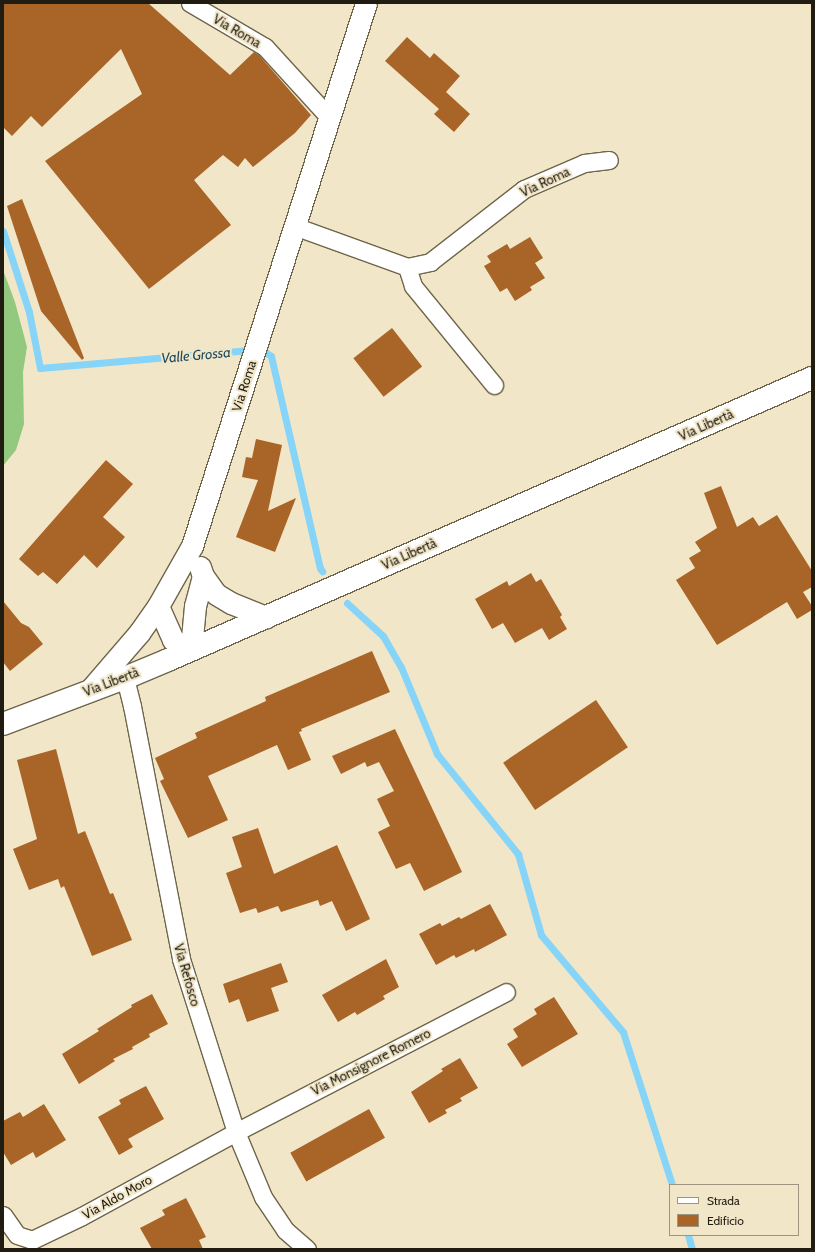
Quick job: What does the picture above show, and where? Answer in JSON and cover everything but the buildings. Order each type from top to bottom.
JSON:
[{"type":"main road","name":"Via Libertà","points":[[3,724],[125,678],[812,378]]},
{"type":"street","name":"Via Roma","points":[[190,3],[265,47],[329,117]]},
{"type":"street","name":"Via Roma","points":[[89,691],[139,632],[158,606],[192,546],[260,338],[294,226],[366,3]]},
{"type":"street","name":"Via Roma","points":[[407,268],[430,262],[524,189],[584,163],[609,160]]},
{"type":"street","points":[[294,226],[407,268],[412,286],[494,385]]},
{"type":"street","points":[[192,546],[203,576],[216,594],[266,617]]},
{"type":"street","points":[[158,606],[173,640],[191,649],[195,606],[203,576]]},
{"type":"street","name":"Via Refosco","points":[[125,678],[130,692],[181,959],[236,1132],[263,1197],[285,1230],[307,1249]]},
{"type":"street","name":"Via Monsignore Romero","points":[[236,1132],[506,992]]},
{"type":"street","name":"Via Aldo Moro","points":[[3,1216],[17,1235],[32,1240],[82,1216],[236,1132]]},
{"type":"green space","points":[[3,270],[15,302],[27,347],[23,372],[24,424],[16,450],[3,466]]},
{"type":"waterway","name":"Valle Grossa","points":[[3,231],[29,312],[40,368],[260,349],[271,356],[320,568],[322,571]]},
{"type":"waterway","points":[[347,603],[383,636],[401,667],[437,754],[518,854],[541,935],[623,1032],[672,1184]]},
{"type":"waterway","points":[[688,1236],[692,1249]]}]
